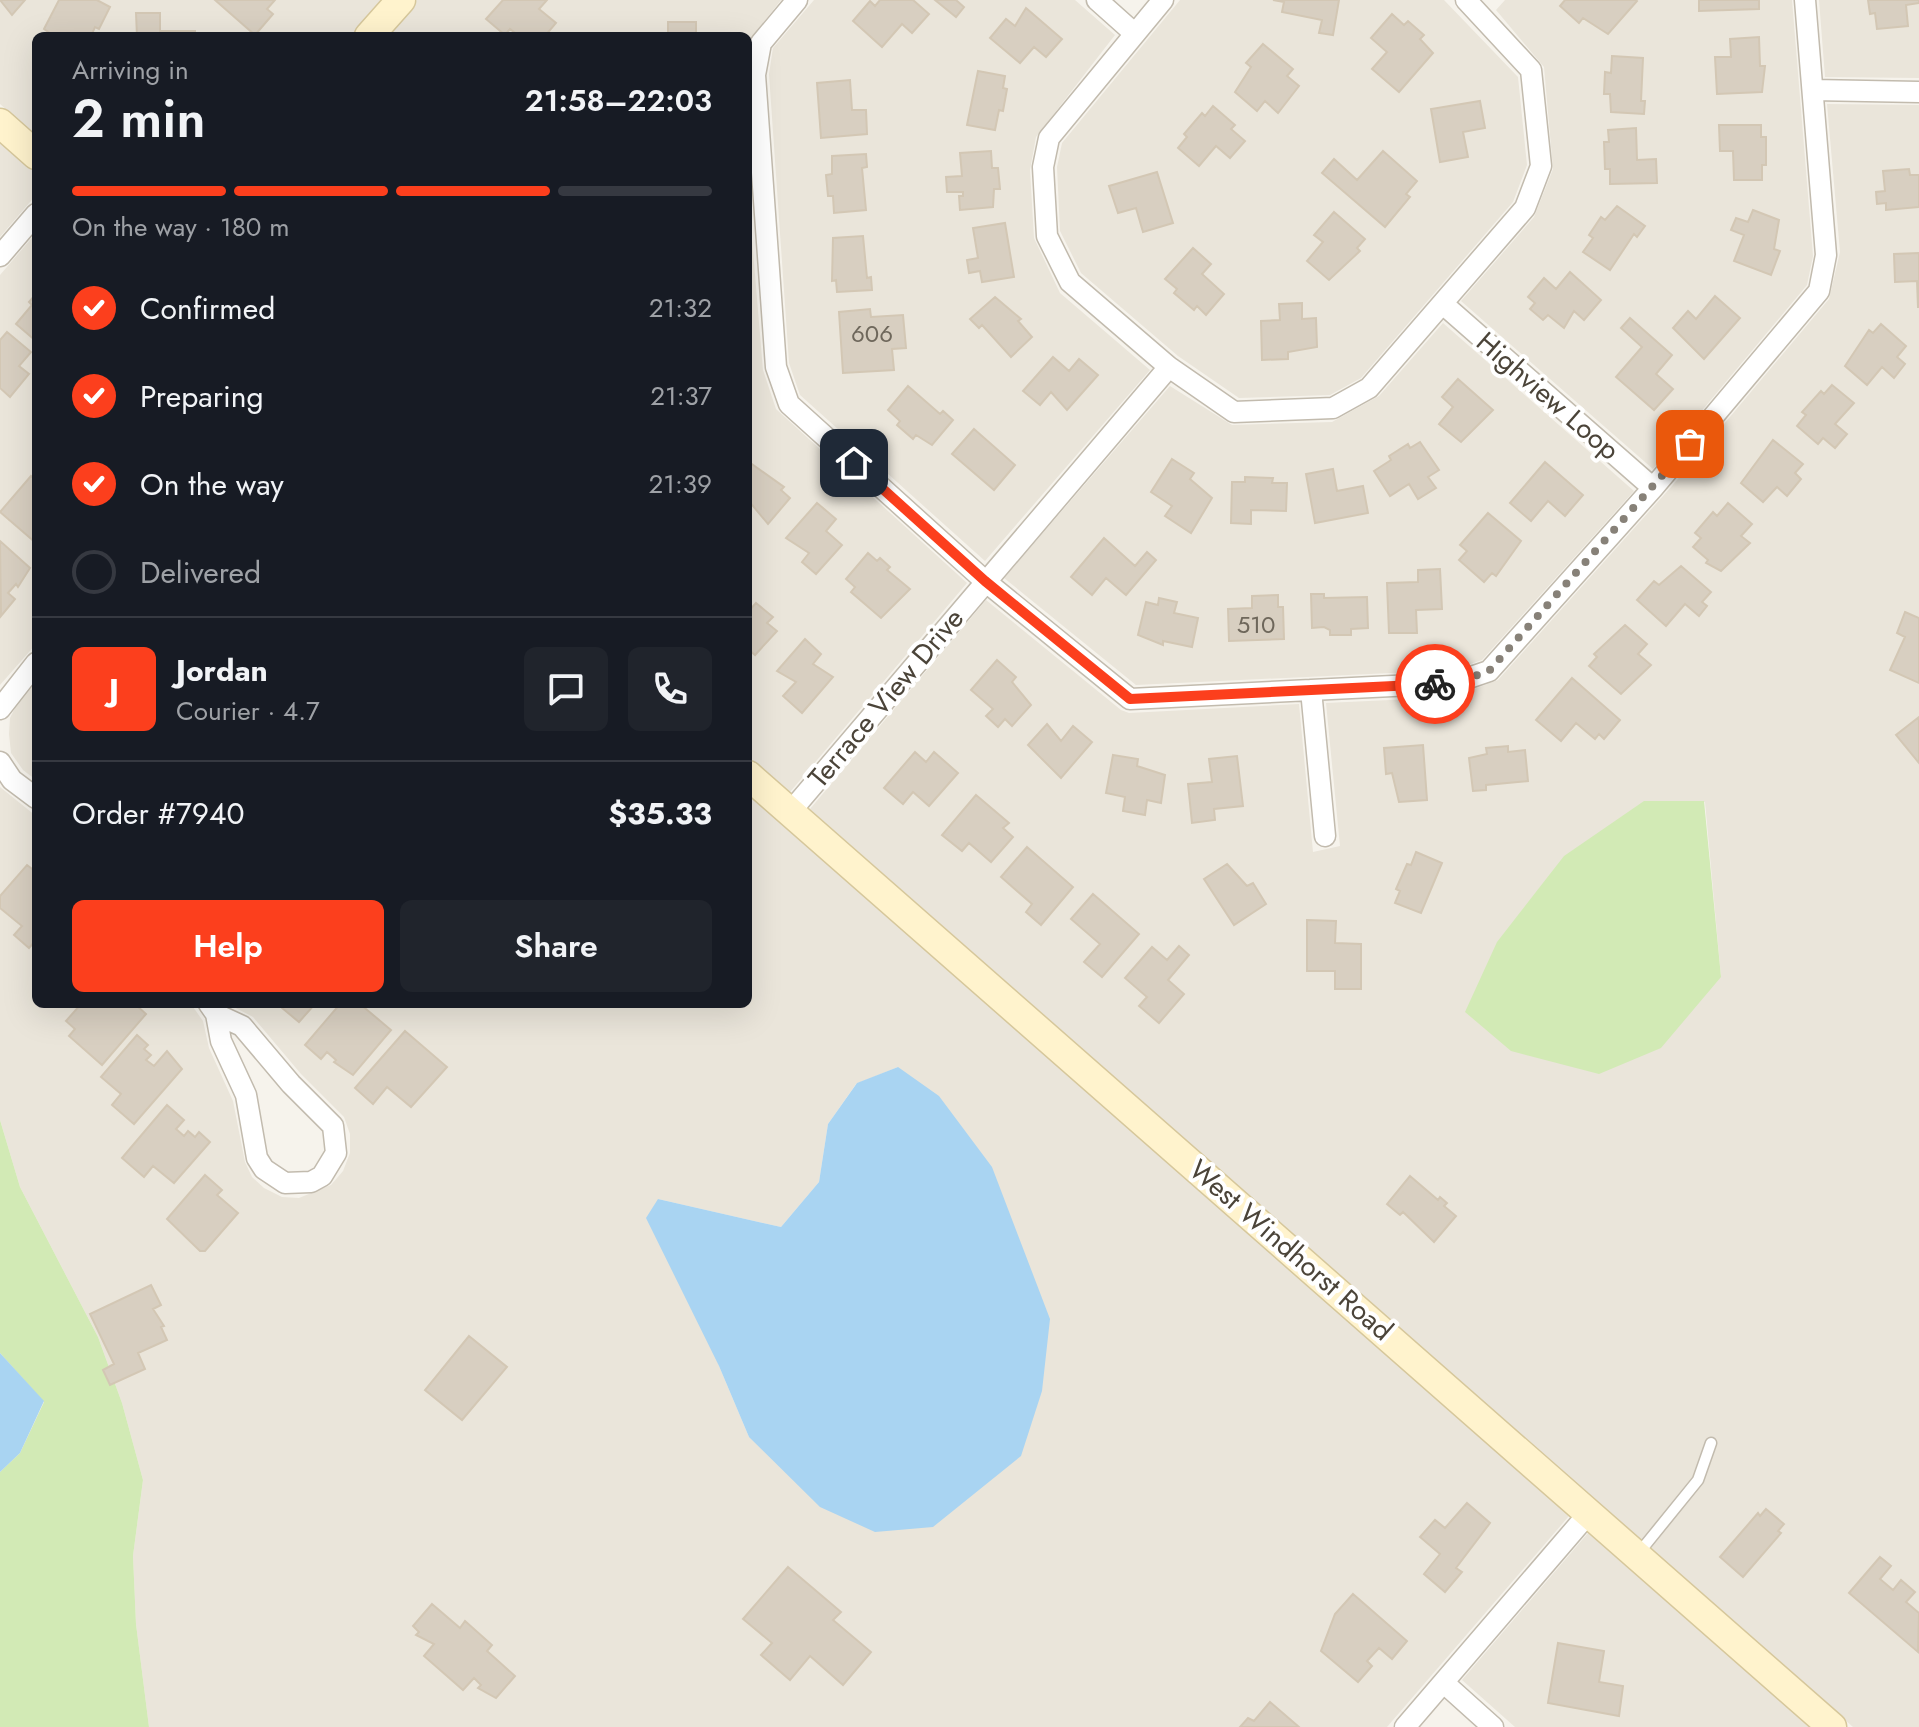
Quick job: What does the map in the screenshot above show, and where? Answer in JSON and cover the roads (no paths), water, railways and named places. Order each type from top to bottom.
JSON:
[{"type":"street","points":[[373,32],[401,0]]},
{"type":"street","points":[[797,0],[761,43],[755,75],[756,225],[776,367],[789,404],[985,581],[1130,699],[1454,683],[1489,671],[1653,488],[1819,291],[1826,255],[1805,0]]},
{"type":"street","points":[[1097,0],[1134,33]]},
{"type":"street","points":[[1163,0],[1049,138],[1043,167],[1047,236],[1070,282],[1169,367],[1234,412],[1333,408],[1369,388],[1525,208],[1541,166],[1531,70],[1477,4]]},
{"type":"street","points":[[1813,90],[1919,92]]},
{"type":"street","points":[[0,123],[32,151]]},
{"type":"street","points":[[0,256],[32,219]]},
{"type":"street","name":"Highview Loop","points":[[1443,304],[1653,488]]},
{"type":"street","name":"Terrace View Drive","points":[[791,811],[1169,367]]},
{"type":"street","points":[[0,709],[32,668]]},
{"type":"street","points":[[1311,690],[1325,836]]},
{"type":"street","points":[[0,762],[12,780],[32,795]]},
{"type":"street","name":"West Windhorst Road","points":[[752,778],[1832,1727]]},
{"type":"street","points":[[212,1009],[242,1026],[291,1084],[333,1126],[336,1153],[322,1176],[311,1182],[285,1183],[264,1169],[257,1158],[246,1095],[221,1041],[212,1009]]},
{"type":"street","points":[[1405,1727],[1588,1514]]},
{"type":"street","points":[[1444,1683],[1493,1727]]},
{"type":"lane","points":[[1636,1556],[1698,1480],[1711,1443]]},
{"type":"water","points":[[898,1067],[939,1096],[992,1167],[1050,1319],[1042,1391],[1021,1456],[933,1527],[875,1532],[820,1507],[749,1437],[719,1366],[646,1218],[658,1199],[781,1227],[819,1182],[828,1124],[857,1083]]},
{"type":"water","points":[[0,1353],[44,1401],[20,1453],[0,1472]]}]
